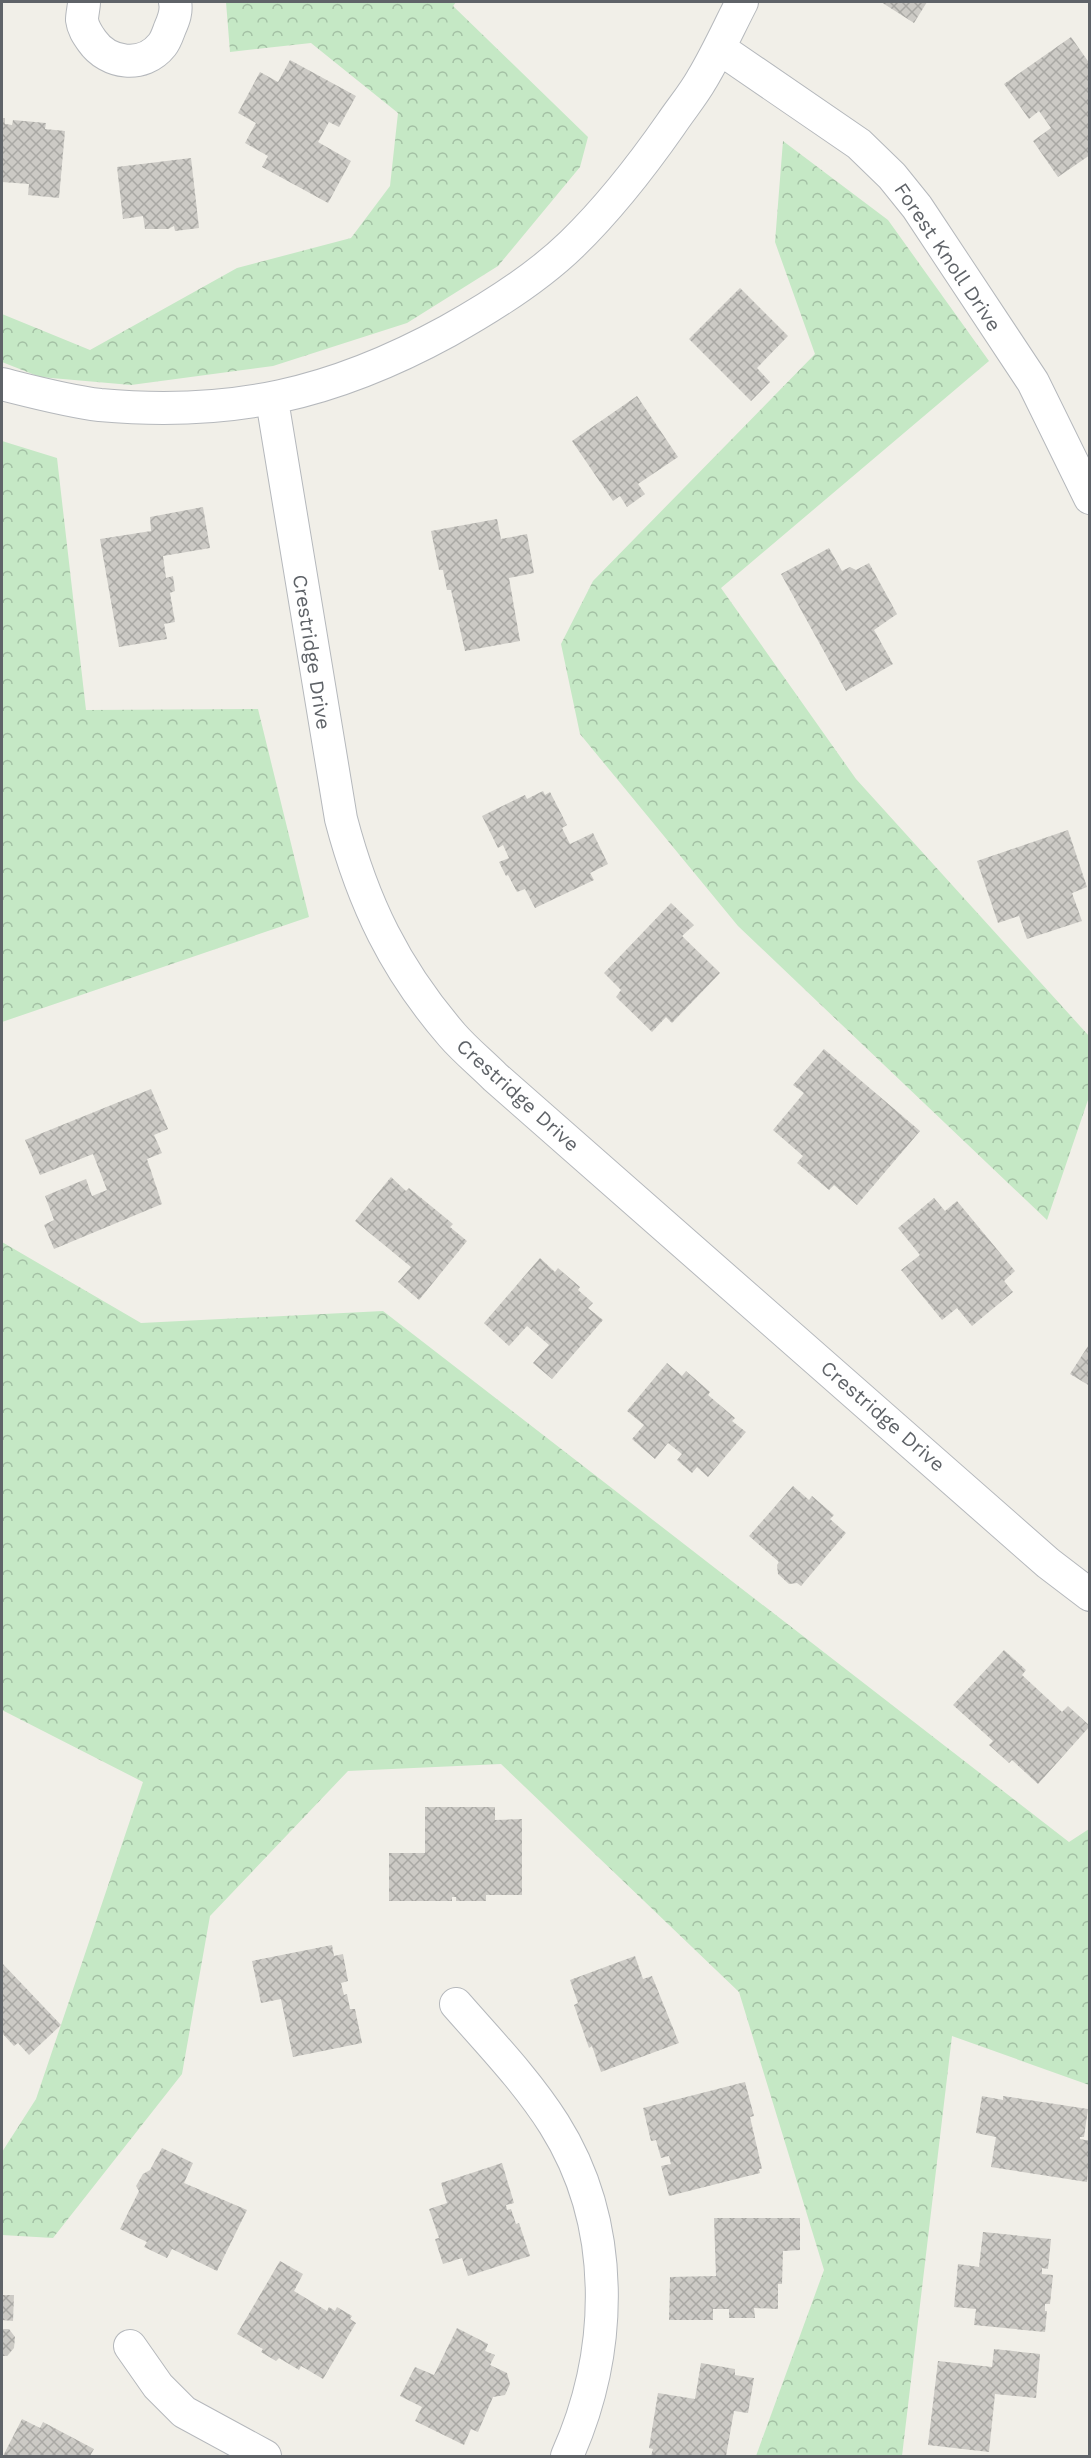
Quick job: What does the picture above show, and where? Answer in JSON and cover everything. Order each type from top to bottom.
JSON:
[{"type":"street","points":[[84,2],[82,21],[85,31],[98,50],[107,57],[128,62],[153,54],[163,44],[174,21],[175,2]]},
{"type":"street","points":[[2,384],[100,405],[175,408],[233,405],[272,400],[354,376],[411,351],[476,315],[529,279],[571,245],[636,173],[702,80],[742,2]]},
{"type":"street","name":"Forest Knoll Drive","points":[[718,48],[859,144],[892,176],[917,207],[1033,382],[1089,498]]},
{"type":"street","name":"Crestridge Drive","points":[[272,400],[341,819],[353,867],[371,910],[392,952],[421,996],[454,1036],[495,1077],[1048,1563],[1089,1595]]},
{"type":"street","points":[[456,2004],[527,2085],[555,2125],[576,2165],[590,2206],[601,2254],[600,2351],[591,2392],[567,2457]]},
{"type":"street","points":[[130,2346],[158,2386],[184,2412],[265,2457]]},
{"type":"green space","points":[[226,2],[456,2],[453,6],[588,137],[580,167],[498,266],[407,323],[273,366],[131,385],[40,377],[2,362],[2,314],[90,350],[237,268],[351,238],[390,186],[398,113],[311,43],[230,52]]},
{"type":"green space","points":[[783,141],[888,220],[989,361],[721,588],[856,779],[1089,1036],[1089,1097],[1047,1220],[738,926],[580,734],[561,644],[593,581],[815,354],[775,242]]},
{"type":"green space","points":[[2,441],[57,458],[86,710],[258,709],[309,917],[2,1022]]},
{"type":"green space","points":[[2,1242],[141,1323],[383,1311],[1069,1842],[1089,1829],[1089,2085],[952,2036],[902,2456],[756,2456],[824,2270],[739,1992],[501,1764],[348,1771],[210,1916],[182,2074],[53,2238],[2,2235],[2,2152],[36,2099],[143,1782],[2,1710]]},
{"type":"building","points":[[881,2],[927,2],[914,23]]},
{"type":"building","points":[[1071,37],[1090,64],[1090,155],[1058,177],[1033,141],[1051,128],[1039,111],[1029,119],[1004,84]]},
{"type":"building","points":[[290,60],[356,96],[339,127],[329,122],[318,142],[351,161],[328,203],[262,167],[268,156],[245,143],[256,123],[238,113],[260,72],[278,82]]},
{"type":"building","points":[[2,118],[5,118],[5,124],[12,125],[13,120],[46,123],[45,129],[65,131],[59,198],[28,195],[29,184],[2,182]]},
{"type":"building","points":[[191,158],[199,228],[175,231],[174,226],[168,229],[145,229],[143,216],[123,219],[117,167]]},
{"type":"building","points":[[740,288],[788,336],[757,368],[770,382],[751,401],[689,339]]},
{"type":"building","points":[[637,396],[678,457],[638,484],[645,494],[627,507],[620,496],[613,501],[572,441]]},
{"type":"building","points":[[203,507],[210,548],[163,556],[166,578],[173,576],[175,591],[170,593],[175,622],[164,624],[167,639],[119,647],[100,539],[151,531],[150,517]]},
{"type":"building","points":[[497,519],[501,539],[527,534],[534,573],[509,578],[520,641],[465,651],[451,590],[447,590],[443,570],[439,570],[431,531]]},
{"type":"building","points":[[829,548],[842,571],[850,567],[856,570],[869,563],[897,614],[874,630],[893,664],[846,691],[781,574]]},
{"type":"building","points":[[543,791],[545,795],[550,792],[567,825],[562,828],[570,844],[593,833],[608,864],[590,873],[594,880],[535,908],[525,889],[517,892],[508,875],[506,876],[499,862],[509,858],[503,845],[498,848],[482,816],[525,795],[527,799]]},
{"type":"building","points":[[1068,830],[1087,887],[1072,893],[1082,921],[1027,939],[1019,916],[998,923],[977,861]]},
{"type":"building","points":[[671,903],[694,925],[682,936],[720,973],[672,1023],[666,1017],[652,1032],[616,997],[621,990],[604,973]]},
{"type":"building","points":[[824,1049],[920,1131],[857,1205],[834,1185],[829,1190],[797,1163],[803,1156],[773,1130],[804,1093],[793,1085]]},
{"type":"building","points":[[151,1089],[168,1129],[154,1135],[162,1153],[147,1159],[162,1204],[54,1249],[44,1225],[54,1220],[45,1196],[86,1179],[92,1196],[107,1190],[93,1154],[40,1175],[25,1140]]},
{"type":"building","points":[[391,1177],[406,1191],[409,1188],[453,1224],[450,1227],[467,1241],[419,1300],[398,1282],[411,1267],[355,1221]]},
{"type":"building","points":[[934,1198],[945,1211],[957,1201],[1015,1271],[1004,1281],[1013,1292],[972,1326],[957,1308],[942,1320],[901,1270],[920,1255],[898,1228]]},
{"type":"building","points":[[540,1258],[555,1272],[558,1268],[580,1287],[578,1290],[593,1303],[588,1308],[603,1320],[552,1379],[533,1363],[549,1345],[527,1326],[509,1346],[484,1323]]},
{"type":"building","points":[[1090,1343],[1090,1386],[1070,1374]]},
{"type":"building","points":[[667,1363],[682,1376],[686,1371],[710,1392],[708,1395],[735,1418],[732,1421],[746,1432],[708,1477],[697,1467],[692,1473],[677,1460],[682,1454],[668,1443],[655,1459],[632,1439],[644,1425],[627,1411]]},
{"type":"building","points":[[793,1486],[809,1500],[812,1496],[834,1515],[830,1519],[846,1533],[801,1586],[797,1583],[789,1584],[778,1574],[779,1562],[749,1536]]},
{"type":"building","points":[[1004,1650],[1026,1670],[1022,1675],[1062,1712],[1068,1706],[1090,1726],[1038,1784],[1012,1760],[1009,1763],[989,1745],[993,1741],[953,1705]]},
{"type":"building","points":[[425,1807],[495,1807],[495,1820],[522,1819],[522,1895],[486,1895],[486,1901],[456,1901],[456,1897],[452,1897],[452,1901],[389,1901],[389,1853],[425,1853]]},
{"type":"building","points":[[332,1945],[334,1956],[343,1954],[348,1981],[341,1983],[344,1995],[347,1994],[350,2009],[355,2009],[362,2043],[293,2057],[281,1999],[261,2003],[252,1961]]},
{"type":"building","points":[[635,1956],[643,1979],[652,1976],[679,2043],[601,2072],[592,2046],[589,2048],[574,2005],[578,2003],[570,1980]]},
{"type":"building","points":[[2,1963],[61,2025],[29,2055],[18,2043],[14,2046],[2,2033]]},
{"type":"building","points":[[745,2082],[754,2116],[750,2117],[762,2169],[759,2169],[760,2173],[669,2196],[661,2166],[671,2164],[669,2156],[661,2158],[656,2140],[651,2141],[643,2108]]},
{"type":"building","points":[[982,2096],[1003,2100],[1003,2096],[1088,2109],[1084,2137],[1080,2137],[1080,2139],[1090,2141],[1087,2182],[991,2167],[996,2137],[976,2133]]},
{"type":"building","points":[[162,2148],[193,2163],[184,2183],[247,2210],[217,2271],[172,2249],[167,2258],[144,2247],[147,2242],[120,2229],[139,2191],[136,2186],[143,2174],[150,2170]]},
{"type":"building","points":[[502,2163],[514,2203],[506,2205],[507,2210],[511,2209],[516,2224],[519,2223],[530,2256],[468,2276],[462,2258],[443,2264],[435,2239],[439,2238],[429,2209],[447,2203],[441,2183]]},
{"type":"building","points":[[714,2218],[800,2218],[800,2250],[783,2251],[782,2284],[778,2284],[778,2309],[754,2308],[755,2318],[729,2318],[729,2309],[713,2309],[713,2320],[669,2320],[670,2277],[716,2276]]},
{"type":"building","points":[[983,2232],[1051,2239],[1048,2269],[1042,2268],[1042,2274],[1053,2275],[1050,2304],[1045,2304],[1045,2311],[1047,2311],[1045,2332],[974,2325],[976,2309],[954,2307],[958,2264],[979,2267]]},
{"type":"building","points":[[280,2261],[303,2274],[294,2291],[327,2311],[329,2307],[335,2311],[337,2307],[352,2316],[350,2319],[356,2323],[323,2379],[301,2366],[299,2370],[279,2358],[276,2361],[261,2352],[263,2349],[237,2334]]},
{"type":"building","points":[[2,2295],[14,2295],[13,2321],[2,2320]]},
{"type":"building","points":[[457,2328],[488,2344],[485,2351],[495,2355],[490,2365],[507,2373],[510,2384],[505,2395],[493,2397],[478,2432],[471,2429],[464,2445],[415,2421],[422,2407],[400,2396],[415,2367],[434,2375]]},
{"type":"building","points":[[2,2329],[9,2329],[15,2337],[14,2348],[7,2356],[2,2356]]},
{"type":"building","points":[[994,2349],[1040,2354],[1036,2398],[995,2394],[989,2452],[928,2445],[938,2361],[992,2367]]},
{"type":"building","points":[[701,2363],[735,2369],[735,2375],[754,2378],[748,2413],[734,2411],[726,2456],[651,2456],[653,2449],[649,2448],[658,2393],[695,2399]]},
{"type":"building","points":[[22,2419],[40,2428],[43,2422],[94,2449],[90,2456],[3,2456]]}]
